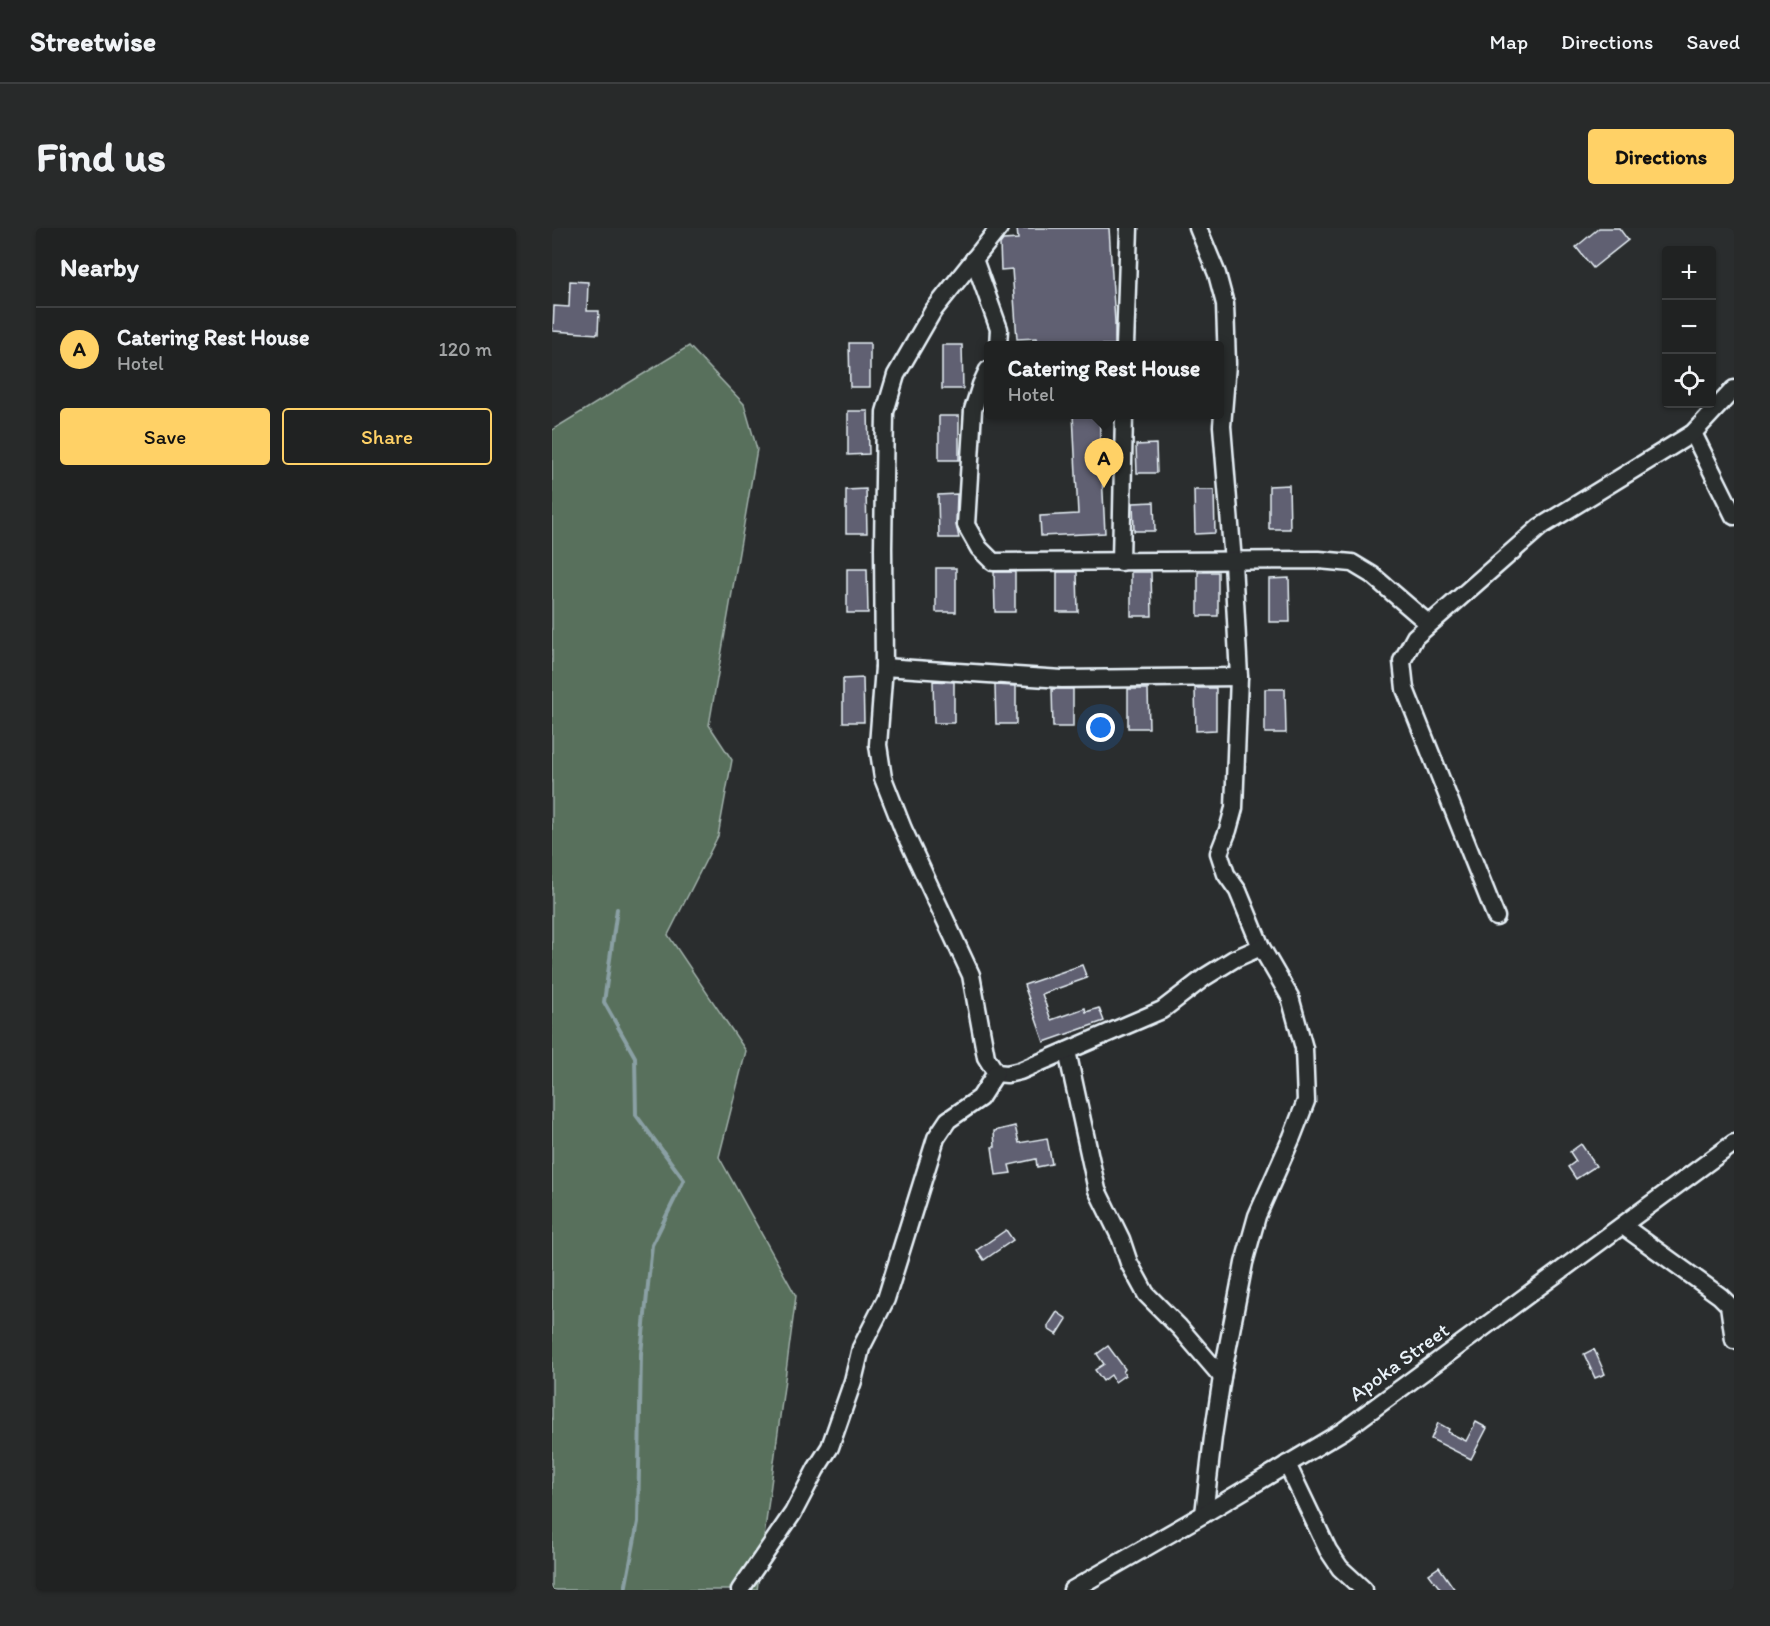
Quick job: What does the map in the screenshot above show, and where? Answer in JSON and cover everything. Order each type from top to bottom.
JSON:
[{"type":"street","points":[[996,1073],[986,1057],[971,975],[903,829],[883,778],[878,745],[884,666],[885,412],[896,375],[933,311],[999,228]]},
{"type":"street","points":[[1125,341],[1129,228]]},
{"type":"street","points":[[1198,228],[1217,274],[1225,304],[1224,341]]},
{"type":"street","points":[[974,259],[999,329],[998,341]]},
{"type":"street","points":[[984,379],[973,410],[966,525],[979,548],[993,562],[1319,560],[1352,563],[1372,575],[1429,624]]},
{"type":"street","points":[[1496,917],[1406,689],[1402,660],[1414,637],[1540,526],[1694,433],[1734,389]]},
{"type":"street","points":[[1121,562],[1124,419]]},
{"type":"street","points":[[1204,1514],[1222,1377],[1245,1263],[1257,1216],[1306,1101],[1304,1048],[1290,997],[1261,947],[1238,891],[1226,874],[1219,853],[1234,808],[1239,677],[1222,419]]},
{"type":"street","points":[[1694,433],[1734,516]]},
{"type":"street","points":[[884,666],[1062,679],[1239,677]]},
{"type":"street","points":[[996,1073],[1007,1074],[1020,1071],[1162,1010],[1205,977],[1234,959],[1261,947]]},
{"type":"street","points":[[1067,1051],[1097,1190],[1121,1239],[1129,1263],[1146,1294],[1179,1327],[1222,1377]]},
{"type":"street","points":[[740,1590],[793,1513],[816,1468],[830,1447],[853,1382],[861,1348],[886,1299],[936,1138],[948,1120],[980,1098],[996,1073]]},
{"type":"street","name":"Apoka Street","points":[[1072,1590],[1342,1431],[1734,1143]]},
{"type":"street","points":[[1623,1226],[1720,1296],[1729,1305],[1734,1340]]},
{"type":"street","points":[[1287,1464],[1328,1550],[1340,1568],[1364,1590]]},
{"type":"green space","points":[[689,346],[744,404],[757,449],[709,725],[732,760],[718,836],[668,935],[746,1051],[719,1157],[796,1296],[757,1590],[552,1590],[552,430]]},
{"type":"building","points":[[1017,228],[1109,228],[1115,341],[1017,339],[1012,269],[1001,270],[1000,244],[1003,240],[1018,239]]},
{"type":"building","points":[[1599,228],[1619,228],[1628,240],[1593,268],[1576,247]]},
{"type":"building","points":[[570,281],[588,282],[587,311],[599,311],[598,334],[553,331],[554,306],[569,307]]},
{"type":"building","points":[[849,343],[870,343],[870,387],[850,387]]},
{"type":"building","points":[[942,345],[962,345],[963,389],[942,389]]},
{"type":"building","points":[[848,411],[868,411],[869,454],[848,455]]},
{"type":"building","points":[[939,416],[959,416],[959,460],[939,460]]},
{"type":"building","points":[[1073,419],[1099,419],[1105,533],[1041,536],[1040,516],[1078,514]]},
{"type":"building","points":[[1156,444],[1157,473],[1137,473],[1136,445]]},
{"type":"building","points":[[1289,485],[1290,529],[1269,529],[1269,486]]},
{"type":"building","points":[[866,489],[867,533],[846,533],[846,490]]},
{"type":"building","points":[[1194,490],[1214,490],[1215,533],[1195,534]]},
{"type":"building","points":[[957,494],[956,524],[959,538],[939,538],[938,495]]},
{"type":"building","points":[[1154,502],[1155,531],[1134,531],[1133,503]]},
{"type":"building","points":[[936,568],[956,568],[956,612],[936,612]]},
{"type":"building","points":[[847,569],[867,569],[868,613],[847,613]]},
{"type":"building","points":[[994,572],[1015,572],[1015,612],[995,612]]},
{"type":"building","points":[[1057,572],[1077,572],[1078,612],[1057,612]]},
{"type":"building","points":[[1131,572],[1151,572],[1152,616],[1131,616]]},
{"type":"building","points":[[1198,572],[1218,572],[1218,616],[1198,616]]},
{"type":"building","points":[[1289,578],[1290,622],[1269,622],[1269,579]]},
{"type":"building","points":[[863,678],[864,722],[843,722],[843,679]]},
{"type":"building","points":[[933,681],[954,682],[954,723],[934,723]]},
{"type":"building","points":[[995,685],[1016,686],[1016,724],[996,724]]},
{"type":"building","points":[[1195,688],[1216,688],[1216,730],[1196,731]]},
{"type":"building","points":[[1052,689],[1073,689],[1073,727],[1053,727]]},
{"type":"building","points":[[1128,689],[1148,689],[1149,728],[1128,728]]},
{"type":"building","points":[[1265,689],[1285,689],[1286,733],[1265,733]]},
{"type":"building","points":[[1082,965],[1087,978],[1042,994],[1051,1020],[1085,1008],[1086,1012],[1099,1008],[1104,1021],[1044,1042],[1024,985]]},
{"type":"building","points":[[1015,1126],[1019,1143],[1047,1138],[1052,1164],[1037,1167],[1036,1159],[1009,1165],[1011,1173],[996,1175],[992,1147],[995,1147],[994,1131]]},
{"type":"building","points":[[1581,1144],[1596,1166],[1576,1179],[1568,1167],[1576,1161],[1570,1152]]},
{"type":"building","points":[[1006,1230],[1013,1240],[984,1260],[977,1250]]},
{"type":"building","points":[[1057,1312],[1067,1319],[1057,1335],[1048,1329],[1048,1326]]},
{"type":"building","points":[[1108,1346],[1125,1369],[1123,1372],[1125,1375],[1115,1382],[1111,1375],[1103,1381],[1095,1370],[1104,1364],[1097,1354]]},
{"type":"building","points":[[1594,1349],[1605,1374],[1595,1378],[1584,1354]]},
{"type":"building","points":[[1476,1422],[1487,1428],[1471,1459],[1431,1439],[1438,1423],[1449,1429],[1448,1432],[1466,1441]]},
{"type":"building","points":[[1439,1567],[1455,1590],[1441,1590],[1429,1574]]},
{"type":"waterway","points":[[617,909],[604,1002],[635,1057],[636,1115],[684,1180],[652,1245],[641,1354],[638,1522],[625,1590]]},
{"type":"place","name":"Catering Rest House","points":[[1104,488]]}]
